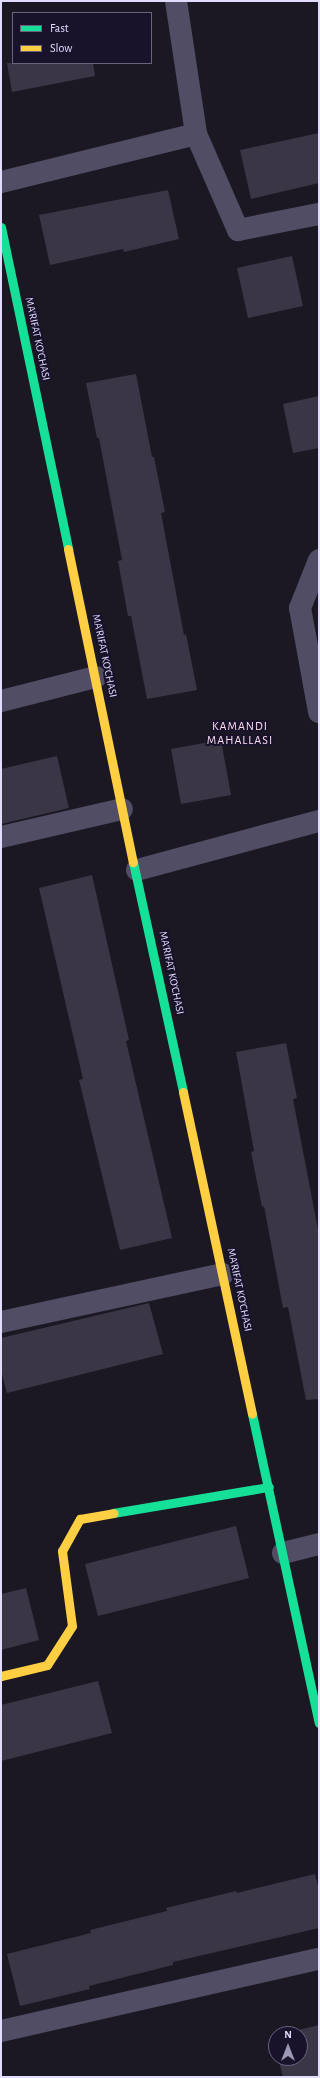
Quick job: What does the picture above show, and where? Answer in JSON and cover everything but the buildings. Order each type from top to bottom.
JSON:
[{"type":"street","points":[[176,1],[196,134],[238,230],[319,214]]},
{"type":"street","points":[[1,182],[196,134]]},
{"type":"street","name":"MA'RIFAT KO'CHASI","points":[[1,227],[96,678],[122,809],[137,870],[319,1723]]},
{"type":"street","points":[[319,560],[300,608],[319,712]]},
{"type":"street","points":[[1,701],[96,678]]},
{"type":"street","points":[[1,837],[122,809]]},
{"type":"street","points":[[137,870],[319,821]]},
{"type":"street","points":[[1,1322],[223,1274]]},
{"type":"street","points":[[1,1676],[47,1666],[72,1626],[62,1551],[80,1520],[269,1487]]},
{"type":"street","points":[[283,1553],[319,1544]]},
{"type":"street","points":[[1,2031],[319,1959]]},
{"type":"traffic: fast","points":[[1,227],[68,549]]},
{"type":"traffic: fast","points":[[133,862],[183,1092]]},
{"type":"traffic: fast","points":[[252,1414],[319,1723]]},
{"type":"traffic: fast","points":[[113,1513],[269,1487]]},
{"type":"traffic: slow","points":[[68,549],[133,862]]},
{"type":"traffic: slow","points":[[183,1092],[252,1414]]},
{"type":"traffic: slow","points":[[1,1676],[47,1665],[72,1626],[62,1551],[80,1519],[113,1513]]},
{"type":"district","name":"KAMANDI MAHALLASI","points":[[240,734]]}]
